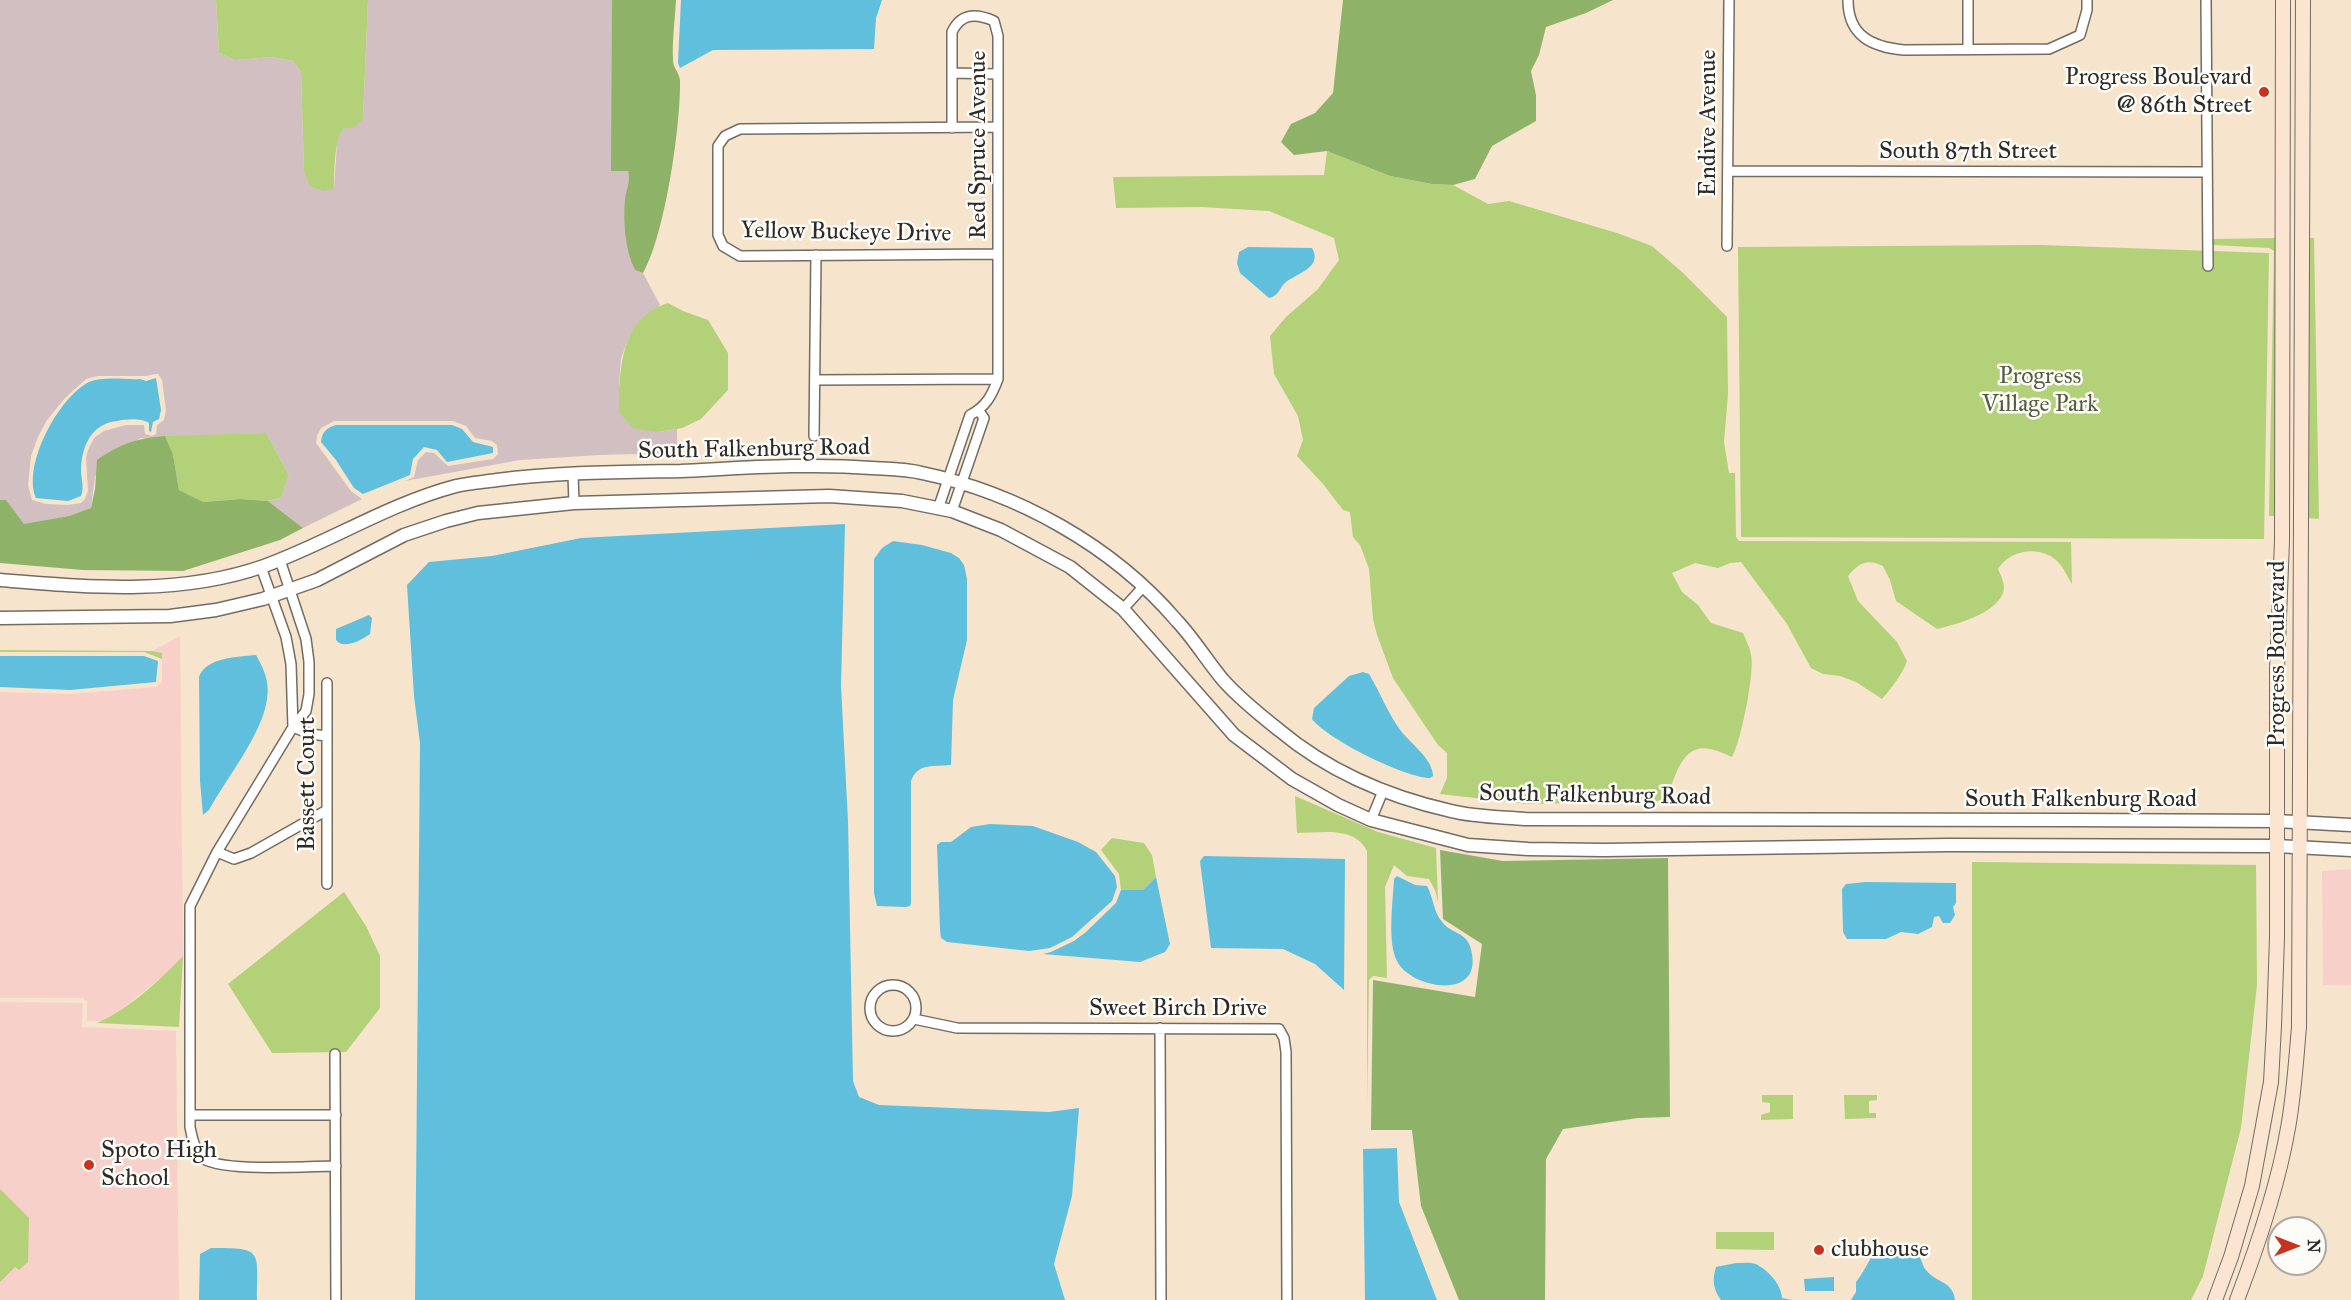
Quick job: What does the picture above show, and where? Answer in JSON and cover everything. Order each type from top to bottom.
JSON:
[{"type":"main road","name":"Progress Boulevard","points":[[2215,1300],[2231,1257],[2252,1186],[2271,1082],[2277,937],[2277,669],[2282,541],[2283,0]]},
{"type":"main road","name":"Progress Boulevard","points":[[2237,1300],[2252,1261],[2275,1184],[2289,1119],[2300,1027],[2303,0]]},
{"type":"main road","points":[[2283,129],[2303,129]]},
{"type":"main road","points":[[2302,231],[2298,249],[2292,261],[2282,265],[2294,279],[2294,393],[2302,420]]},
{"type":"street","name":"Endive Avenue","points":[[1728,246],[1729,0]]},
{"type":"street","points":[[1968,0],[1968,50]]},
{"type":"street","points":[[1848,4],[1852,21],[1859,33],[1871,44],[1887,48],[2049,50],[2080,35],[2087,0]]},
{"type":"street","points":[[2206,0],[2208,266]]},
{"type":"street","name":"Red Spruce Avenue","points":[[938,509],[970,415],[979,411],[992,397],[998,379],[998,36],[993,21],[982,15],[967,15],[956,23],[952,32],[952,128]]},
{"type":"street","points":[[952,73],[998,74]]},
{"type":"street","name":"Yellow Buckeye Drive","points":[[998,127],[740,129],[725,136],[718,146],[718,235],[723,246],[740,256],[998,254]]},
{"type":"street","name":"South 87th Street","points":[[1729,171],[2206,172]]},
{"type":"street","points":[[814,436],[816,255]]},
{"type":"street","points":[[815,380],[998,379]]},
{"type":"street","name":"Red Spruce Avenue","points":[[952,512],[984,418],[979,411]]},
{"type":"street","points":[[964,432],[976,436]]},
{"type":"street","name":"South Falkenburg Road","points":[[0,580],[138,588],[178,585],[261,567],[408,501],[461,485],[522,477],[837,465],[918,471],[962,483],[1020,504],[1091,544],[1176,619],[1226,683],[1280,732],[1352,777],[1383,791],[1454,812],[1525,819],[2276,821],[2351,825]]},
{"type":"street","points":[[573,474],[574,503]]},
{"type":"street","name":"South Falkenburg Road","points":[[0,618],[170,616],[216,610],[271,596],[316,580],[404,535],[478,513],[574,503],[829,496],[902,501],[952,512],[1001,530],[1070,567],[1123,609],[1234,735],[1292,779],[1338,805],[1371,820],[1467,845],[1528,849],[1948,845],[2276,846],[2351,850]]},
{"type":"street","points":[[280,560],[306,639],[309,694],[306,711],[293,727],[217,852],[190,906],[190,1115],[194,1145],[201,1157],[214,1164],[249,1167],[336,1166]]},
{"type":"street","points":[[261,567],[286,637],[291,664],[293,727]]},
{"type":"street","points":[[1123,609],[1143,588]]},
{"type":"street","points":[[291,664],[309,662]]},
{"type":"street","name":"Bassett Court","points":[[327,683],[327,884]]},
{"type":"street","points":[[293,727],[310,734],[327,736]]},
{"type":"street","points":[[1371,820],[1383,791]]},
{"type":"street","points":[[217,852],[234,859],[251,853],[327,810]]},
{"type":"street","points":[[889,985],[903,987],[914,997],[916,1012],[914,1019],[902,1030],[894,1032],[879,1027],[870,1014],[872,997],[889,985]]},
{"type":"street","name":"Sweet Birch Drive","points":[[914,1019],[957,1028],[1279,1029],[1284,1038],[1286,1052],[1287,1300]]},
{"type":"street","points":[[1160,1028],[1161,1300]]},
{"type":"street","points":[[336,1054],[336,1300]]},
{"type":"street","points":[[190,1115],[336,1115]]},
{"type":"shaded area","points":[[0,0],[216,0],[219,53],[235,60],[272,57],[293,61],[301,72],[304,171],[334,189],[337,143],[341,131],[363,119],[368,0],[612,0],[612,171],[628,171],[630,177],[625,201],[626,236],[635,270],[643,273],[660,305],[628,340],[621,358],[619,385],[658,432],[677,429],[677,453],[520,460],[405,481],[414,477],[418,460],[426,452],[434,453],[448,466],[493,459],[498,454],[497,445],[492,441],[475,438],[466,426],[453,421],[334,421],[321,428],[316,443],[351,491],[362,499],[303,528],[268,501],[281,498],[289,475],[266,433],[140,438],[95,476],[91,508],[69,516],[24,525],[6,501],[0,500]],"holes":[[[158,374],[162,380],[166,410],[164,420],[157,425],[156,434],[152,436],[145,434],[144,425],[126,425],[104,431],[94,438],[88,450],[86,458],[88,491],[81,503],[46,504],[32,500],[28,485],[31,456],[47,420],[65,398],[86,379],[98,376]]]},
{"type":"shaded area","points":[[180,636],[183,956],[168,972],[114,1015],[102,1021],[87,1021],[87,1002],[83,998],[0,998],[0,692],[70,694],[156,687],[162,682],[162,653],[152,651]]},
{"type":"shaded area","points":[[2351,869],[2351,985],[2323,985],[2322,871]]},
{"type":"shaded area","name":"Spoto High School","points":[[0,1002],[83,1003],[82,1027],[176,1031],[179,1300],[0,1300]]},
{"type":"green space","points":[[216,0],[368,0],[363,119],[354,128],[344,129],[338,140],[334,189],[323,191],[310,186],[304,171],[301,72],[293,61],[272,57],[235,60],[219,53]]},
{"type":"green space","points":[[612,0],[676,0],[673,60],[680,80],[680,100],[675,151],[665,207],[651,256],[643,273],[635,270],[625,236],[624,208],[629,182],[628,171],[611,171]]},
{"type":"green space","points":[[1343,0],[1613,0],[1586,13],[1546,27],[1539,55],[1531,71],[1536,95],[1536,121],[1492,146],[1475,179],[1453,185],[1432,184],[1390,176],[1327,151],[1294,155],[1281,142],[1291,124],[1315,113],[1333,93]]},
{"type":"green space","points":[[1327,151],[1390,176],[1432,184],[1453,185],[1488,204],[1509,201],[1617,233],[1652,246],[1682,272],[1727,317],[1728,394],[1724,442],[1729,473],[1735,473],[1736,537],[1739,541],[2071,542],[2072,584],[2061,565],[2049,555],[2033,551],[2017,554],[2009,557],[1998,569],[2004,590],[1992,607],[1974,617],[1937,629],[1896,601],[1883,566],[1873,562],[1860,565],[1848,576],[1858,601],[1897,642],[1907,661],[1903,671],[1882,699],[1856,682],[1840,676],[1823,674],[1811,668],[1787,624],[1741,562],[1730,563],[1718,568],[1695,563],[1672,573],[1682,592],[1698,605],[1711,623],[1743,633],[1750,652],[1752,664],[1746,707],[1732,757],[1707,748],[1700,748],[1688,754],[1673,781],[1671,801],[1528,804],[1440,794],[1447,778],[1447,753],[1438,745],[1393,678],[1377,635],[1373,619],[1369,569],[1360,545],[1353,537],[1350,512],[1343,510],[1297,456],[1303,440],[1298,416],[1274,374],[1270,336],[1286,317],[1318,289],[1339,260],[1334,238],[1269,211],[1201,207],[1116,208],[1113,177],[1324,175]]},
{"type":"green space","points":[[2277,238],[2277,262],[2275,264],[2277,267],[2276,516],[2269,516],[2274,251],[2269,248],[2213,245],[2213,239]]},
{"type":"green space","points":[[2308,238],[2314,238],[2319,519],[2307,518]]},
{"type":"green space","name":"Progress Village Park","points":[[2041,245],[2269,253],[2264,539],[1741,537],[1738,247]]},
{"type":"green space","points":[[668,303],[708,320],[728,353],[728,390],[701,419],[682,428],[658,432],[633,428],[619,412],[620,380],[626,348],[631,333],[640,321],[652,310]]},
{"type":"green space","points":[[266,433],[289,475],[281,498],[268,501],[240,499],[202,502],[179,490],[173,454],[165,436]]},
{"type":"green space","points":[[165,436],[173,454],[179,490],[203,502],[240,499],[268,501],[303,528],[280,540],[183,571],[83,570],[0,563],[0,500],[6,500],[24,524],[69,516],[91,508],[97,460],[129,443]]},
{"type":"green space","points":[[0,650],[152,651],[162,653],[162,659],[144,652],[0,652]]},
{"type":"green space","points":[[1295,796],[1378,832],[1436,848],[1438,902],[1429,879],[1407,876],[1394,865],[1385,887],[1387,978],[1373,976],[1369,980],[1367,1103],[1367,851],[1362,843],[1346,834],[1297,833]]},
{"type":"green space","points":[[1112,838],[1144,843],[1152,855],[1156,877],[1143,890],[1121,890],[1119,874],[1101,850]]},
{"type":"green space","points":[[1440,850],[1503,861],[1668,858],[1670,1117],[1638,1118],[1563,1129],[1546,1159],[1545,1300],[1459,1300],[1421,1206],[1412,1130],[1371,1130],[1373,980],[1475,997],[1482,944],[1443,919]]},
{"type":"green space","points":[[1972,862],[2256,865],[2257,985],[2241,1128],[2203,1276],[2191,1300],[1972,1300]]},
{"type":"green space","points":[[344,892],[366,926],[380,956],[380,1008],[346,1052],[272,1053],[228,984]]},
{"type":"green space","points":[[183,956],[179,1027],[97,1023],[132,1002]]},
{"type":"green space","points":[[1762,1095],[1793,1095],[1793,1119],[1761,1120],[1761,1115],[1770,1112],[1770,1103],[1762,1102]]},
{"type":"green space","points":[[1844,1095],[1877,1095],[1877,1100],[1869,1101],[1869,1113],[1876,1113],[1876,1118],[1845,1119]]},
{"type":"green space","points":[[0,1189],[29,1218],[28,1262],[19,1270],[15,1267],[0,1282]]},
{"type":"green space","points":[[1716,1232],[1774,1232],[1774,1250],[1716,1249]]},
{"type":"water","points":[[681,0],[882,0],[876,18],[874,49],[713,50],[680,68],[678,63]]},
{"type":"water","points":[[1248,247],[1312,248],[1315,255],[1308,269],[1286,282],[1277,294],[1269,298],[1240,273],[1237,263],[1239,252]]},
{"type":"water","points":[[156,378],[161,410],[159,419],[153,422],[151,432],[149,423],[146,421],[129,419],[100,427],[85,446],[81,464],[83,488],[81,496],[68,501],[36,498],[33,484],[34,468],[46,433],[66,402],[78,390],[89,382],[101,379],[146,381]]},
{"type":"water","points":[[336,425],[452,425],[462,429],[473,442],[493,447],[493,453],[447,462],[437,450],[424,447],[413,459],[410,475],[363,494],[354,488],[321,442],[325,431]]},
{"type":"water","points":[[845,524],[841,686],[848,821],[853,1081],[859,1097],[879,1105],[1049,1112],[1079,1108],[1072,1196],[1054,1264],[1065,1300],[415,1300],[420,743],[414,696],[407,585],[429,562],[492,556],[581,538]]},
{"type":"water","points":[[893,541],[922,545],[951,553],[964,565],[967,579],[967,640],[953,700],[951,765],[923,768],[914,775],[911,781],[911,903],[906,907],[877,906],[874,893],[874,559],[882,548]]},
{"type":"water","points":[[369,615],[372,618],[370,634],[351,643],[343,644],[336,640],[336,629]]},
{"type":"water","points":[[256,655],[267,681],[268,693],[264,712],[243,756],[209,810],[203,815],[200,781],[199,677],[208,665],[215,662]]},
{"type":"water","points":[[0,656],[144,656],[158,661],[156,682],[70,690],[0,687]]},
{"type":"water","points":[[1363,672],[1369,674],[1401,731],[1429,764],[1433,776],[1430,778],[1403,772],[1367,756],[1333,737],[1312,719],[1314,708],[1349,676]]},
{"type":"water","points":[[990,824],[1033,826],[1078,842],[1096,852],[1115,876],[1117,887],[1112,901],[1072,937],[1050,948],[1029,951],[947,942],[941,938],[940,930],[937,845],[941,842],[951,842],[971,827]]},
{"type":"water","points":[[1204,856],[1345,859],[1344,990],[1315,964],[1283,949],[1211,948],[1200,861]]},
{"type":"water","points":[[1397,876],[1415,885],[1427,886],[1440,919],[1468,941],[1473,964],[1468,976],[1458,983],[1431,984],[1405,971],[1397,961],[1392,943],[1391,921],[1394,879]]},
{"type":"water","points":[[1156,877],[1170,944],[1165,952],[1140,962],[1043,954],[1074,941],[1086,932],[1116,903],[1121,890],[1143,890]]},
{"type":"water","points":[[1866,882],[1956,883],[1956,903],[1953,907],[1955,915],[1950,923],[1943,923],[1939,916],[1934,917],[1932,927],[1918,934],[1901,932],[1886,939],[1847,939],[1843,932],[1842,889],[1846,884]]},
{"type":"water","points":[[1397,1148],[1399,1202],[1437,1300],[1365,1300],[1363,1149]]},
{"type":"water","points":[[1881,1246],[1909,1247],[1920,1258],[1930,1274],[1951,1289],[1955,1300],[1851,1300],[1856,1292],[1856,1282]]},
{"type":"water","points":[[211,1248],[241,1249],[254,1255],[257,1271],[257,1300],[199,1300],[200,1254]]},
{"type":"water","points":[[1736,1263],[1754,1263],[1761,1267],[1777,1283],[1782,1298],[1792,1300],[1721,1300],[1714,1284],[1716,1267]]},
{"type":"water","points":[[1834,1277],[1834,1291],[1805,1291],[1804,1279]]},
{"type":"place","name":"Progress Boulevard @ 86th Street","points":[[2264,92]]},
{"type":"place","name":"Spoto High School","points":[[89,1165]]},
{"type":"place","name":"clubhouse","points":[[1819,1250]]}]
